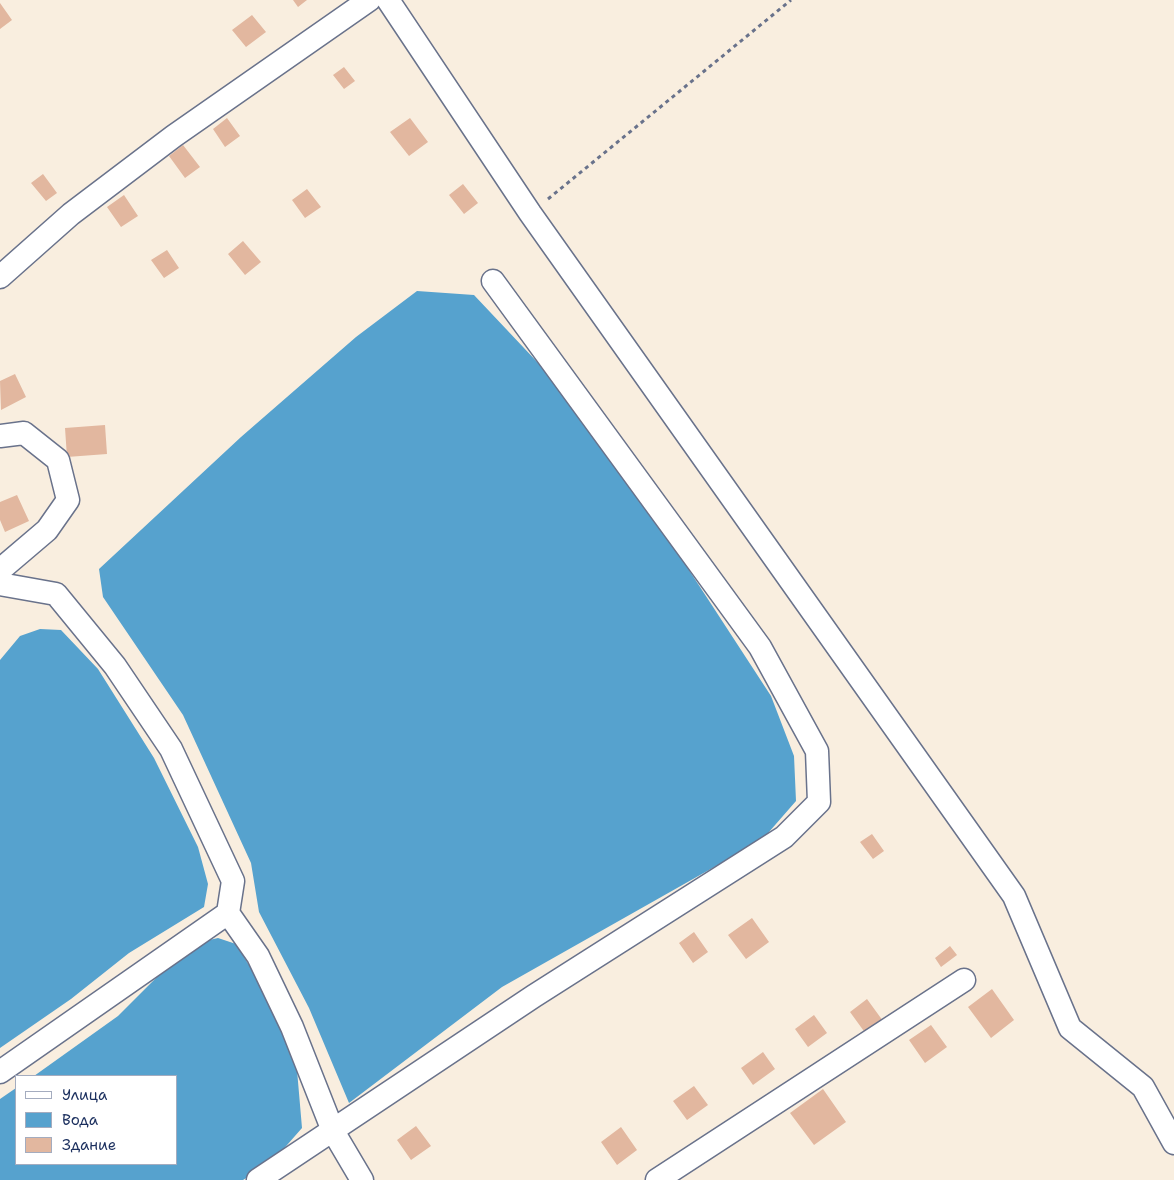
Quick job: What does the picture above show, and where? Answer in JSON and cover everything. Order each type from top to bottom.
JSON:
[{"type":"street","points":[[0,277],[71,214],[166,142],[369,0]]},
{"type":"street","points":[[388,0],[530,213],[1014,896],[1070,1028],[1143,1087],[1174,1143]]},
{"type":"street","points":[[258,1180],[534,996],[784,837],[819,802],[817,750],[760,647],[493,280]]},
{"type":"street","points":[[0,436],[24,433],[58,460],[68,500],[47,530],[0,570]]},
{"type":"street","points":[[0,584],[56,594],[116,666],[171,749],[233,881],[228,913],[258,956],[292,1027],[333,1131],[362,1180]]},
{"type":"street","points":[[0,1072],[228,913]]},
{"type":"street","points":[[657,1180],[964,980]]},
{"type":"path","points":[[530,213],[791,0]]},
{"type":"water","points":[[417,291],[474,295],[557,383],[674,547],[771,696],[794,756],[796,801],[762,840],[502,987],[349,1103],[309,1008],[259,912],[251,863],[183,715],[103,597],[99,569],[241,437],[356,337]]},
{"type":"water","points":[[40,629],[61,630],[98,669],[154,758],[198,847],[208,884],[204,907],[129,953],[71,999],[0,1048],[0,660],[20,636]]},
{"type":"water","points":[[218,938],[236,944],[268,996],[297,1070],[302,1128],[273,1161],[243,1180],[0,1180],[0,1099],[15,1089],[15,1165],[178,1165],[178,1075],[35,1075],[118,1016],[172,962],[196,943]]},
{"type":"building","points":[[293,0],[307,0],[298,7]]},
{"type":"building","points":[[0,3],[12,20],[0,29]]},
{"type":"building","points":[[252,15],[266,32],[246,47],[232,30]]},
{"type":"building","points":[[344,67],[355,81],[344,89],[333,75]]},
{"type":"building","points":[[227,118],[240,136],[225,147],[213,129]]},
{"type":"building","points":[[410,118],[428,142],[409,156],[390,132]]},
{"type":"building","points":[[183,145],[200,167],[185,178],[169,156]]},
{"type":"building","points":[[43,174],[57,193],[46,201],[31,183]]},
{"type":"building","points":[[463,184],[478,203],[464,214],[449,195]]},
{"type":"building","points":[[307,189],[321,207],[305,218],[292,200]]},
{"type":"building","points":[[124,195],[138,216],[121,227],[107,207]]},
{"type":"building","points":[[243,241],[261,262],[245,275],[228,254]]},
{"type":"building","points":[[167,250],[179,268],[164,278],[151,260]]},
{"type":"building","points":[[15,374],[26,397],[1,410],[0,381]]},
{"type":"building","points":[[105,425],[107,454],[67,457],[65,428]]},
{"type":"building","points":[[17,495],[29,521],[5,532],[0,520],[0,502]]},
{"type":"building","points":[[872,834],[884,851],[873,859],[860,842]]},
{"type":"building","points":[[752,918],[769,942],[746,959],[728,935]]},
{"type":"building","points":[[694,932],[708,952],[693,963],[679,943]]},
{"type":"building","points":[[950,946],[957,955],[941,967],[935,958]]},
{"type":"building","points":[[992,989],[1014,1020],[991,1038],[968,1007]]},
{"type":"building","points":[[867,999],[883,1021],[866,1034],[850,1012]]},
{"type":"building","points":[[814,1015],[827,1033],[808,1047],[795,1029]]},
{"type":"building","points":[[931,1025],[947,1047],[925,1063],[909,1040]]},
{"type":"building","points":[[763,1052],[775,1069],[753,1085],[741,1068]]},
{"type":"building","points":[[694,1086],[708,1105],[687,1120],[673,1101]]},
{"type":"building","points":[[823,1089],[846,1122],[814,1145],[790,1113]]},
{"type":"building","points":[[416,1126],[431,1146],[411,1160],[397,1140]]},
{"type":"building","points":[[621,1127],[637,1150],[617,1165],[601,1142]]}]
